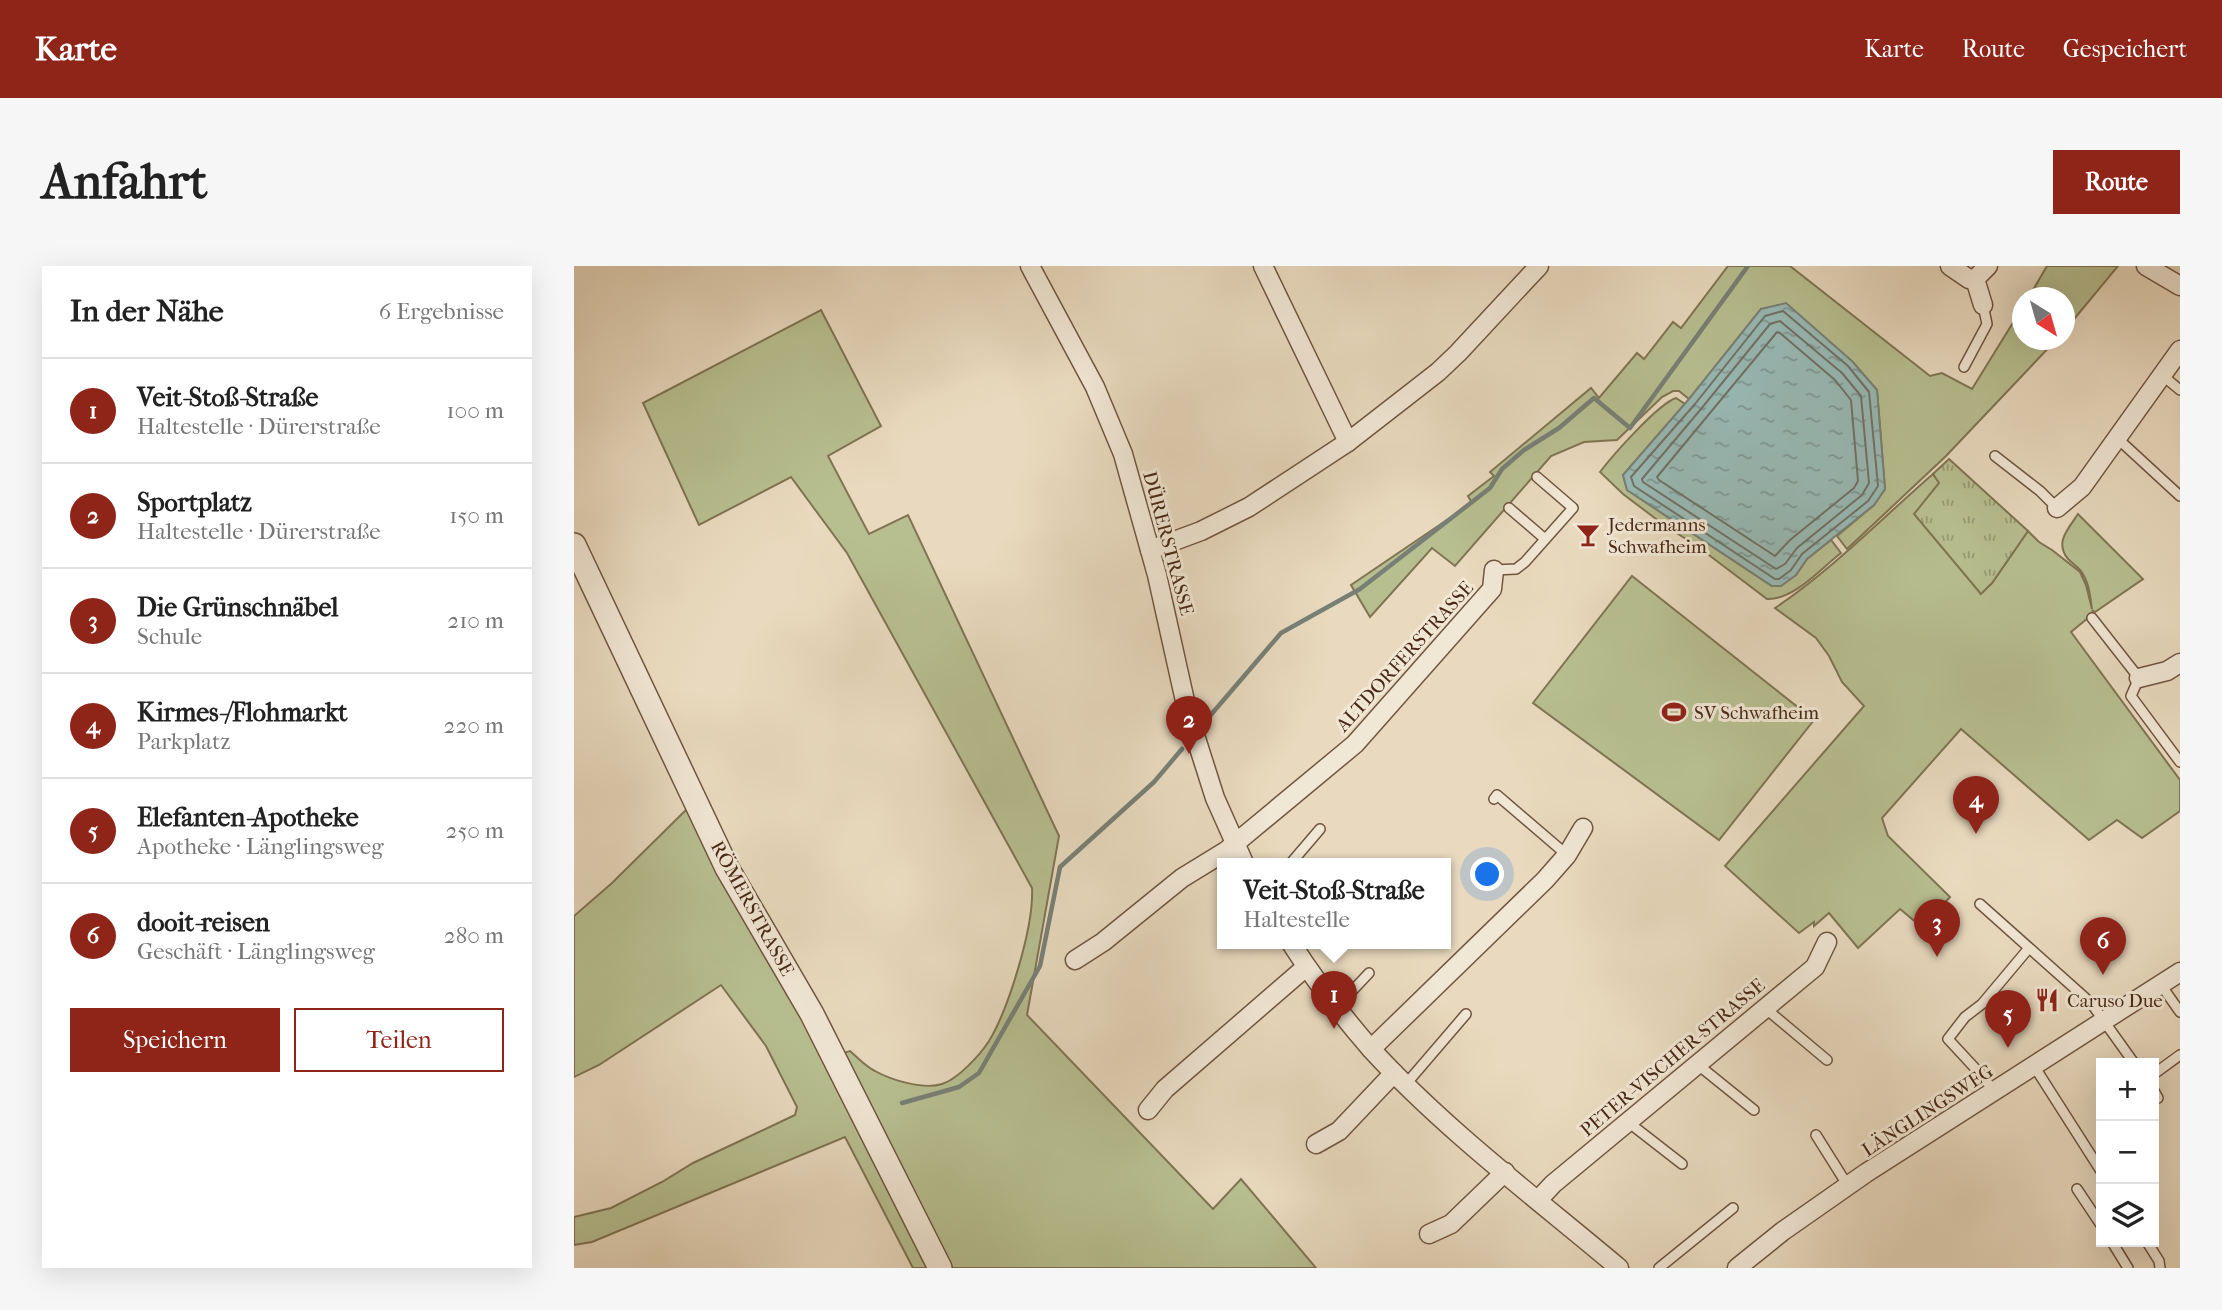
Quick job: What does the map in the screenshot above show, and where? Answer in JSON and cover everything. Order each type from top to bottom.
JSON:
[{"type":"street","name":"DÜRERSTRASSE","points":[[1030,266],[1095,387],[1123,454],[1157,575],[1187,710],[1215,798],[1242,858]]},
{"type":"street","points":[[1263,266],[1348,442]]},
{"type":"street","points":[[1950,266],[1969,279],[1975,279],[1988,266]]},
{"type":"street","points":[[2146,266],[2180,286]]},
{"type":"street","points":[[1150,550],[1201,531],[1250,507],[1348,442],[1408,397],[1458,354],[1532,269]]},
{"type":"street","points":[[1975,279],[1983,305]]},
{"type":"street","points":[[2057,508],[2082,487],[2180,350]]},
{"type":"street","name":"RÖMERSTRASSE","points":[[574,545],[727,868],[812,1014],[940,1268]]},
{"type":"street","name":"ALTDORFERSTRASSE","points":[[1235,844],[1355,744],[1427,671],[1492,589],[1494,570]]},
{"type":"street","points":[[2139,678],[2167,671],[2180,663]]},
{"type":"street","points":[[1371,1049],[1545,880],[1567,856],[1583,828]]},
{"type":"street","points":[[1075,960],[1103,942],[1182,878],[1235,844]]},
{"type":"street","name":"PETER-VISCHER-STRASSE","points":[[1538,1200],[1553,1184],[1815,967],[1827,942]]},
{"type":"street","points":[[1295,949],[1371,1049],[1400,1078],[1452,1128],[1619,1268]]},
{"type":"street","points":[[1148,1110],[1165,1089],[1307,967]]},
{"type":"street","name":"LÄNGLINGSWEG","points":[[1737,1268],[1783,1231],[1848,1186],[2180,972]]},
{"type":"street","points":[[1315,1144],[1339,1130],[1400,1078]]},
{"type":"street","points":[[1429,1234],[1451,1224],[1505,1172]]},
{"type":"lane","points":[[1964,367],[1987,324],[1983,305]]},
{"type":"lane","points":[[2162,375],[2180,390]]},
{"type":"lane","points":[[2117,438],[2180,496]]},
{"type":"lane","points":[[1995,456],[2040,491],[2057,508]]},
{"type":"lane","points":[[1494,570],[1516,569],[1525,562],[1573,508],[1537,477]]},
{"type":"lane","points":[[1509,508],[1545,540]]},
{"type":"lane","points":[[1494,570],[1514,577]]},
{"type":"lane","points":[[2092,618],[2139,678],[2131,696],[2180,762]]},
{"type":"lane","points":[[1494,799],[1497,795],[1567,856]]},
{"type":"lane","points":[[1295,858],[1321,829]]},
{"type":"lane","points":[[1980,904],[2091,1003],[2130,1058]]},
{"type":"lane","points":[[1993,1092],[1986,1080],[1948,1039],[1965,1017],[1982,1004],[2029,948]]},
{"type":"lane","points":[[1337,1007],[1369,973]]},
{"type":"lane","points":[[2161,985],[2180,1012]]},
{"type":"lane","points":[[1765,1008],[1827,1060]]},
{"type":"lane","points":[[1400,1078],[1466,1014]]},
{"type":"lane","points":[[2159,1070],[2180,1055]]},
{"type":"lane","points":[[1697,1064],[1754,1110]]},
{"type":"lane","points":[[2034,1066],[2096,1163]]},
{"type":"lane","points":[[1628,1122],[1682,1164]]},
{"type":"lane","points":[[1816,1135],[1848,1186]]},
{"type":"lane","points":[[2077,1189],[2096,1218]]},
{"type":"lane","points":[[1659,1268],[1733,1208]]},
{"type":"lane","points":[[2115,1247],[2128,1268]]},
{"type":"lane","points":[[2150,1247],[2160,1268]]},
{"type":"green space","points":[[1728,266],[1790,266],[1930,376],[1942,373],[1972,389],[2012,324],[2012,350],[2047,350],[1946,456],[1847,549],[1837,536],[1874,505],[1885,489],[1877,390],[1761,309],[1689,399],[1679,391],[1673,391],[1662,397],[1617,440],[1584,442],[1551,456],[1455,566],[1432,548],[1370,617],[1351,585],[1472,503],[1468,496],[1494,476],[1490,472],[1591,388],[1599,398],[1637,353],[1644,359],[1673,322],[1681,328]]},
{"type":"green space","points":[[2047,266],[2118,266],[2075,318],[2075,287],[2035,287]]},
{"type":"green space","points":[[821,310],[881,426],[828,456],[869,534],[908,515],[1059,836],[1027,1015],[1213,1209],[1241,1179],[1316,1268],[951,1268],[840,1054],[850,1051],[875,1071],[898,1081],[917,1085],[942,1084],[962,1072],[989,1041],[1004,1009],[1025,944],[1032,888],[847,553],[791,477],[699,525],[643,403]]},
{"type":"green space","points":[[1676,398],[1685,404],[1623,475],[1627,490],[1772,586],[1796,575],[1807,559],[1831,540],[1841,553],[1797,589],[1777,598],[1767,599],[1623,494],[1600,472],[1647,420]]},
{"type":"green space","points":[[1949,459],[2028,531],[1992,583],[1981,594],[1914,514],[1939,483],[1933,474]]},
{"type":"green space","points":[[1933,474],[1940,483],[1980,593],[1992,583],[2028,531],[2080,572],[2092,609],[2086,580],[2079,569],[2068,559],[2062,547],[2064,535],[2078,514],[2143,579],[2095,612],[2092,610],[2094,613],[2071,632],[2180,780],[2180,811],[2142,838],[2117,820],[2089,840],[1961,729],[1882,818],[1888,836],[1950,897],[1923,928],[1900,909],[1858,948],[1829,913],[1814,926],[1814,922],[1799,933],[1725,866],[1864,706],[1842,682],[1816,638],[1775,608],[1837,560]]},
{"type":"green space","name":"SV Schwafheim","points":[[1632,576],[1814,720],[1719,840],[1533,703]]},
{"type":"green space","points":[[690,806],[933,1268],[913,1268],[845,1137],[592,1242],[574,1245],[574,1217],[611,1208],[693,1163],[795,1115],[797,1107],[766,1046],[721,985],[599,1065],[574,1077],[574,916],[612,883]]},
{"type":"water","points":[[1786,303],[1853,362],[1877,390],[1885,489],[1874,505],[1807,559],[1796,575],[1781,586],[1772,586],[1627,490],[1623,475],[1689,399],[1761,309]]},
{"type":"waterway","points":[[1209,717],[1281,633],[1360,589],[1490,488],[1502,469],[1524,450],[1559,428],[1594,398],[1630,428],[1748,266]]},
{"type":"waterway","points":[[902,1103],[959,1087],[979,1073],[1040,966],[1060,867],[1154,782],[1182,749]]},
{"type":"place","name":"Jedermanns Schwafheim","points":[[1588,535]]},
{"type":"place","name":"SV Schwafheim","points":[[1674,712]]},
{"type":"place","name":"Sportplatz","points":[[1189,754]]},
{"type":"place","name":"Kirmes-/Flohmarkt","points":[[1976,834]]},
{"type":"place","name":"Die Grünschnäbel","points":[[1937,957]]},
{"type":"place","name":"dooit-reisen","points":[[2103,975]]},
{"type":"place","name":"Caruso Due","points":[[2047,1000]]},
{"type":"place","name":"Veit-Stoß-Straße","points":[[1334,1029]]},
{"type":"place","name":"Elefanten-Apotheke","points":[[2008,1048]]}]
